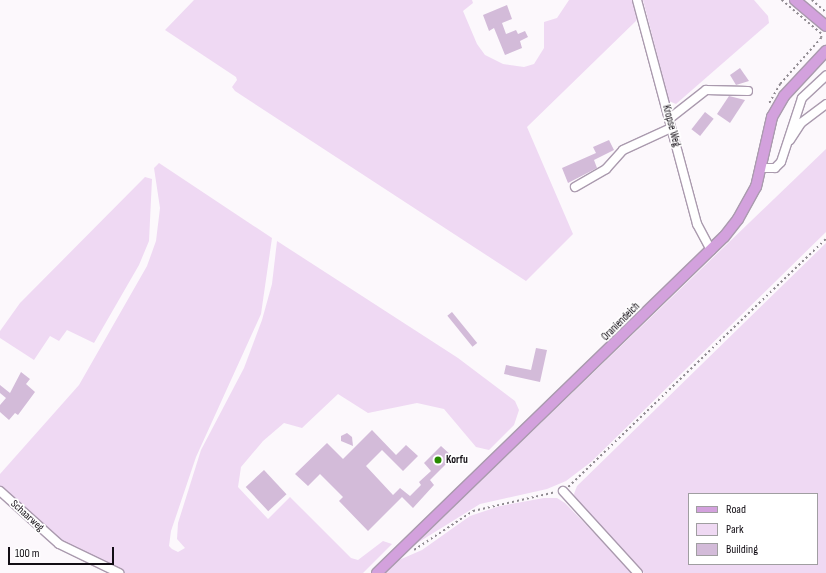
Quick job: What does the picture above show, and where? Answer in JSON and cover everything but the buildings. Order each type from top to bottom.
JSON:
[{"type":"main road","points":[[795,0],[823,30]]},
{"type":"main road","name":"Oraniendeich","points":[[377,573],[711,250],[738,219],[748,203],[760,168],[772,117],[784,96],[826,51]]},
{"type":"street","name":"Kropse Weg","points":[[637,0],[697,224],[711,250]]},
{"type":"street","points":[[760,168],[778,166],[802,98],[826,76]]},
{"type":"street","points":[[575,187],[606,169],[623,150],[670,123],[706,90],[748,91]]},
{"type":"street","points":[[784,152],[801,123],[826,104]]},
{"type":"street","name":"Schaarweg","points":[[0,491],[59,544],[119,573]]},
{"type":"street","points":[[562,492],[638,573]]},
{"type":"path","points":[[781,0],[823,30],[821,38],[823,40]]},
{"type":"path","points":[[812,0],[826,12]]},
{"type":"path","points":[[400,551],[411,551],[423,545],[473,510],[486,506],[562,492],[826,239]]},
{"type":"green space","points":[[194,0],[472,0],[473,3],[463,11],[477,44],[485,55],[503,64],[524,67],[534,64],[544,48],[544,22],[557,18],[569,0],[632,0],[637,20],[527,127],[573,234],[526,281],[235,91],[232,87],[237,80],[236,77],[165,30]]},
{"type":"green space","points":[[643,0],[754,0],[768,16],[769,23],[676,104],[669,101]]},
{"type":"green space","points":[[826,149],[826,232],[591,462],[566,481],[547,489],[480,504],[414,545]]},
{"type":"green space","points":[[159,163],[272,238],[261,314],[196,457],[171,531],[169,546],[172,549],[178,552],[185,548],[177,539],[178,523],[201,450],[244,368],[262,320],[272,284],[277,241],[458,358],[515,401],[519,410],[514,425],[489,450],[476,447],[444,409],[417,403],[368,413],[338,394],[302,428],[284,423],[263,441],[241,467],[238,487],[268,519],[290,497],[351,558],[358,560],[383,541],[392,544],[363,573],[125,573],[62,543],[0,489],[0,474],[79,385],[147,266],[156,241],[160,208],[154,168]]},
{"type":"green space","points":[[145,177],[152,179],[149,241],[139,265],[94,343],[67,330],[59,341],[50,336],[34,360],[0,338],[0,331],[20,303]]},
{"type":"green space","points":[[826,243],[826,573],[644,573],[576,502],[574,494],[577,486]]},
{"type":"green space","points":[[544,498],[557,498],[565,503],[633,573],[385,573],[399,560],[422,550],[470,516],[500,506]]},
{"type":"place","name":"Korfu","points":[[438,460]]}]
